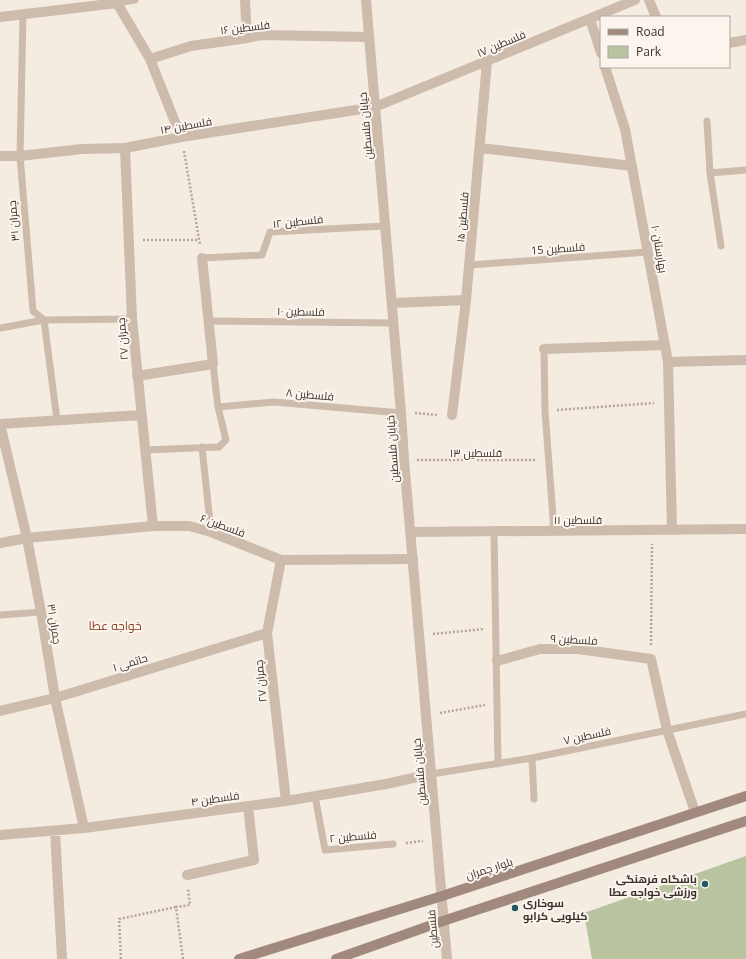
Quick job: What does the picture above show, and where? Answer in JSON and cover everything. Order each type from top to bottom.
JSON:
[{"type":"main road","name":"بلوار چمران","points":[[239,959],[442,896],[746,796]]},
{"type":"main road","points":[[336,959],[443,921],[746,821]]},
{"type":"street","points":[[245,0],[247,38]]},
{"type":"street","name":"خیابان فلسطین","points":[[366,0],[442,896]]},
{"type":"street","name":"فلسطین ۱۷","points":[[375,107],[635,0]]},
{"type":"street","points":[[649,0],[656,16]]},
{"type":"street","points":[[0,17],[66,5],[117,3],[150,59],[181,137]]},
{"type":"street","points":[[590,19],[600,50]]},
{"type":"street","name":"فلسطین ۱۶","points":[[150,59],[190,46],[261,35],[369,37]]},
{"type":"street","points":[[730,43],[746,40]]},
{"type":"street","name":"فلسطین ۱۵","points":[[452,415],[470,265],[487,62]]},
{"type":"street","name":"بهارستان ۱۰","points":[[605,68],[625,129],[668,362],[672,530]]},
{"type":"street","name":"فلسطین ۱۴","points":[[0,156],[20,156],[82,149],[124,148],[181,137],[375,107]]},
{"type":"street","name":"چمران ۲۷","points":[[124,148],[132,319],[153,526]]},
{"type":"street","points":[[480,148],[632,166]]},
{"type":"street","points":[[137,376],[213,364],[202,258]]},
{"type":"street","points":[[392,303],[466,300]]},
{"type":"street","points":[[544,349],[665,345]]},
{"type":"street","points":[[668,362],[746,360]]},
{"type":"street","points":[[0,424],[141,415]]},
{"type":"street","name":"چمران ۳۱","points":[[0,424],[27,538],[42,612],[55,698],[84,828]]},
{"type":"street","name":"فلسطین ۶","points":[[0,543],[27,538],[153,526],[189,526],[211,532],[281,560],[413,560]]},
{"type":"street","name":"فلسطین ۱۱","points":[[411,532],[746,529]]},
{"type":"street","name":"چمران ۲۷","points":[[281,560],[267,633],[286,801]]},
{"type":"street","name":"حاتمی ۱","points":[[0,712],[55,698],[267,633]]},
{"type":"street","name":"فلسطین ۹","points":[[497,661],[540,649],[578,649],[651,659]]},
{"type":"street","points":[[651,659],[667,730],[695,812]]},
{"type":"street","name":"فلسطین ۴","points":[[0,835],[84,828],[286,801],[432,774]]},
{"type":"street","points":[[187,875],[254,860],[248,806]]},
{"type":"street","points":[[55,831],[62,959]]},
{"type":"street","name":"فلسطین","points":[[442,896],[447,959]]},
{"type":"lane","points":[[117,3],[135,0]]},
{"type":"lane","name":"چمران ۳۱","points":[[23,14],[20,156],[33,311],[44,320]]},
{"type":"lane","points":[[707,121],[710,173],[721,246]]},
{"type":"lane","points":[[710,173],[746,170]]},
{"type":"lane","name":"فلسطین ۱۲","points":[[202,258],[262,255],[270,232],[385,226]]},
{"type":"lane","name":"فلسطین 15","points":[[470,265],[648,252]]},
{"type":"lane","points":[[0,328],[44,320],[132,319]]},
{"type":"lane","points":[[44,320],[57,420]]},
{"type":"lane","name":"فلسطین ۱۰","points":[[208,321],[393,324]]},
{"type":"lane","points":[[544,349],[545,411],[554,531]]},
{"type":"lane","points":[[145,450],[219,447],[226,440],[218,406],[213,364]]},
{"type":"lane","name":"فلسطین ۸","points":[[218,406],[274,402],[401,412]]},
{"type":"lane","points":[[202,447],[211,532]]},
{"type":"lane","points":[[494,532],[498,764]]},
{"type":"lane","points":[[0,615],[42,612]]},
{"type":"lane","name":"فلسطین ۷","points":[[432,774],[532,758],[746,714]]},
{"type":"lane","points":[[532,758],[534,799]]},
{"type":"lane","name":"فلسطین ۲","points":[[315,796],[325,850],[393,844]]},
{"type":"path","points":[[181,137],[202,258]]},
{"type":"path","points":[[128,240],[199,240]]},
{"type":"path","points":[[545,411],[669,401]]},
{"type":"path","points":[[401,412],[452,415]]},
{"type":"path","name":"فلسطین ۱۳","points":[[404,460],[549,460]]},
{"type":"path","points":[[651,659],[652,531]]},
{"type":"path","points":[[420,635],[496,628]]},
{"type":"path","points":[[427,715],[497,703]]},
{"type":"path","name":"فلسطین ۲","points":[[393,844],[437,840]]},
{"type":"path","points":[[121,959],[119,919],[190,905],[187,875]]},
{"type":"path","points":[[176,908],[183,959]]},
{"type":"green space","name":"باشگاه فرهنگی ورزشی خواجه عطا","points":[[746,856],[746,959],[592,959],[584,913]]},
{"type":"place","name":"باشگاه فرهنگی ورزشی خواجه عطا","points":[[705,884]]},
{"type":"place","name":"سوخاری کیلویی کرابو","points":[[515,908]]},
{"type":"district","name":"خواجه عطا","points":[[115,625]]}]
